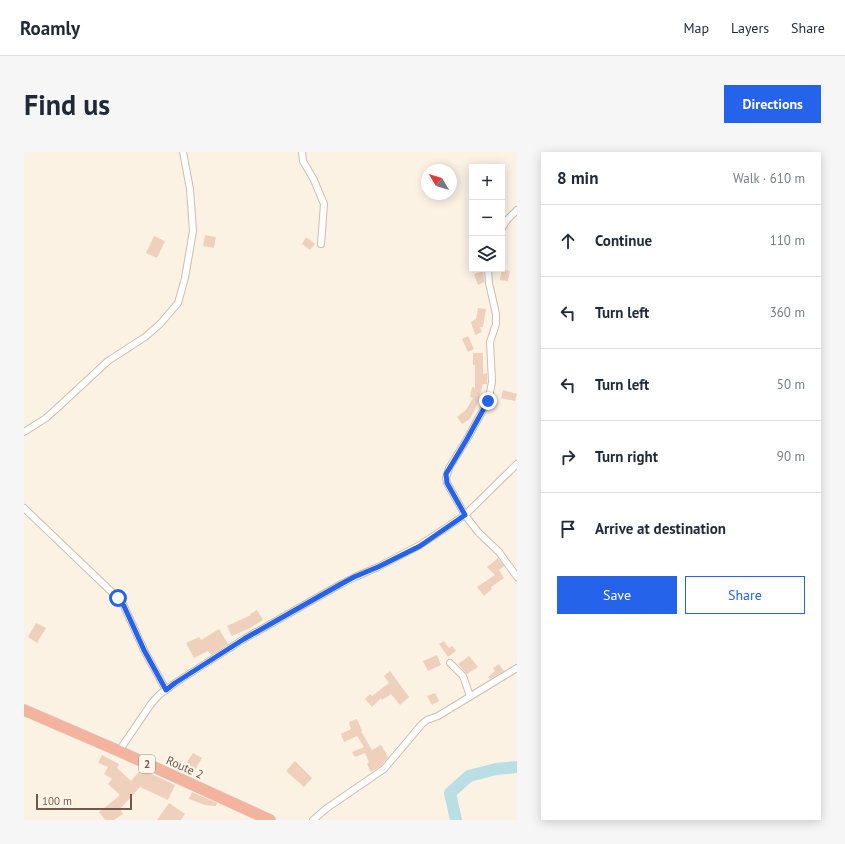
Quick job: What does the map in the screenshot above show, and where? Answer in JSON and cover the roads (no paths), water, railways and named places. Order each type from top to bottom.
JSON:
[{"type":"highway","name":"Route 2","points":[[24,710],[119,751],[270,820]]},
{"type":"street","points":[[24,432],[56,410],[108,361],[145,337],[160,324],[178,303],[185,278],[193,231],[190,188],[183,152]]},
{"type":"street","points":[[302,152],[303,161],[314,180],[324,204],[321,244]]},
{"type":"street","points":[[505,223],[517,210]]},
{"type":"street","points":[[488,272],[489,283],[496,314],[496,324],[490,342],[492,382],[490,392],[488,401],[449,468],[446,478],[447,483],[465,515],[478,532],[499,552],[517,578]]},
{"type":"street","points":[[119,751],[151,704],[175,683],[244,639],[354,577],[420,546],[465,515],[517,464]]},
{"type":"street","points":[[24,508],[118,598],[124,606],[144,650],[166,690]]},
{"type":"street","points":[[450,663],[463,676],[470,696]]},
{"type":"street","points":[[313,820],[327,808],[384,769],[427,720],[438,716],[517,668]]},
{"type":"waterway","points":[[456,820],[450,793],[469,776],[496,769],[517,767]]}]
